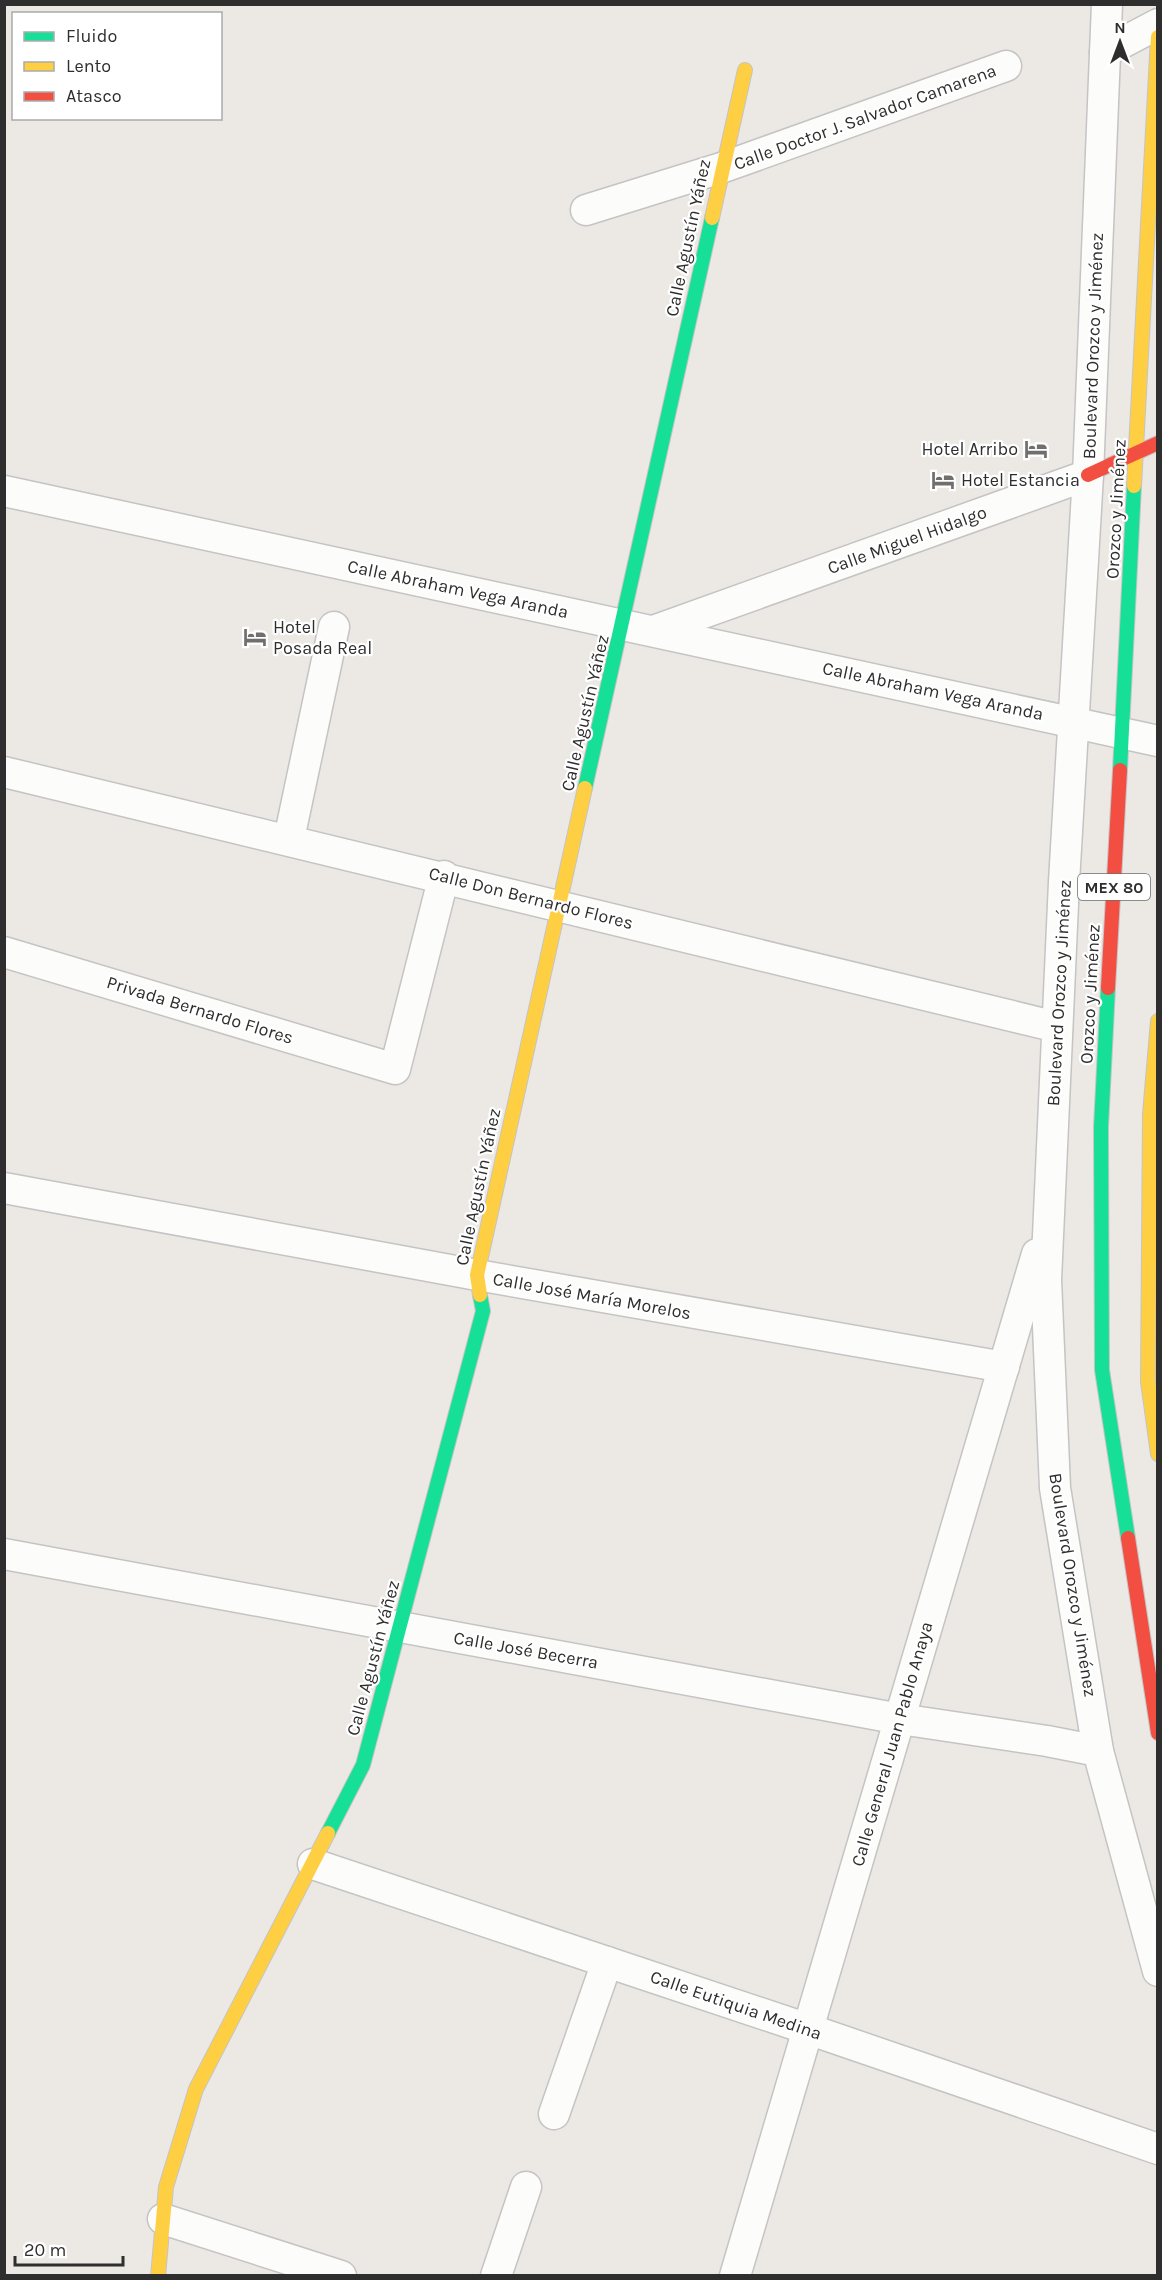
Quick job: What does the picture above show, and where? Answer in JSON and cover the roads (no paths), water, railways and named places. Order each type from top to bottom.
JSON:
[{"type":"main road","name":"Orozco y Jiménez","points":[[1158,37],[1101,1127],[1102,1370],[1158,1733]]},
{"type":"main road","name":"Calle Agustín Yáñez","points":[[158,2276],[166,2187],[196,2089],[314,1864],[363,1765],[483,1311],[477,1275],[623,624],[721,168],[745,70]]},
{"type":"main road","name":"Calle Miguel Hidalgo","points":[[1088,475],[1158,443]]},
{"type":"main road","points":[[1158,1021],[1150,1114],[1153,1382],[1158,1454]]},
{"type":"street","name":"Boulevard Orozco y Jiménez","points":[[1107,4],[1088,475],[1046,1280],[1055,1488],[1098,1751],[1158,1971]]},
{"type":"street","points":[[1105,52],[1158,24]]},
{"type":"street","name":"Calle Doctor J. Salvador Camarena","points":[[586,210],[721,168],[1006,66]]},
{"type":"street","name":"Calle Miguel Hidalgo","points":[[654,631],[1088,475]]},
{"type":"street","name":"Calle Abraham Vega Aranda","points":[[4,491],[1158,741]]},
{"type":"street","points":[[289,839],[334,627]]},
{"type":"street","name":"Calle Don Bernardo Flores","points":[[4,772],[560,904],[1058,1027]]},
{"type":"street","name":"Privada Bernardo Flores","points":[[4,952],[395,1069],[444,876]]},
{"type":"street","name":"Calle José María Morelos","points":[[4,1188],[477,1275],[1004,1367]]},
{"type":"street","name":"Calle General Juan Pablo Anaya","points":[[735,2276],[1049,1213]]},
{"type":"street","name":"Calle José Becerra","points":[[4,1554],[900,1719],[1098,1751]]},
{"type":"street","name":"Calle Eutiquia Medina","points":[[314,1864],[1158,2149]]},
{"type":"street","points":[[554,2114],[607,1962]]},
{"type":"street","points":[[496,2276],[526,2187]]},
{"type":"street","points":[[163,2219],[341,2276]]},
{"type":"place","name":"Hotel Arribo","points":[[1036,449]]},
{"type":"place","name":"Hotel Estancia","points":[[943,480]]},
{"type":"place","name":"Hotel Posada Real","points":[[255,637]]}]
